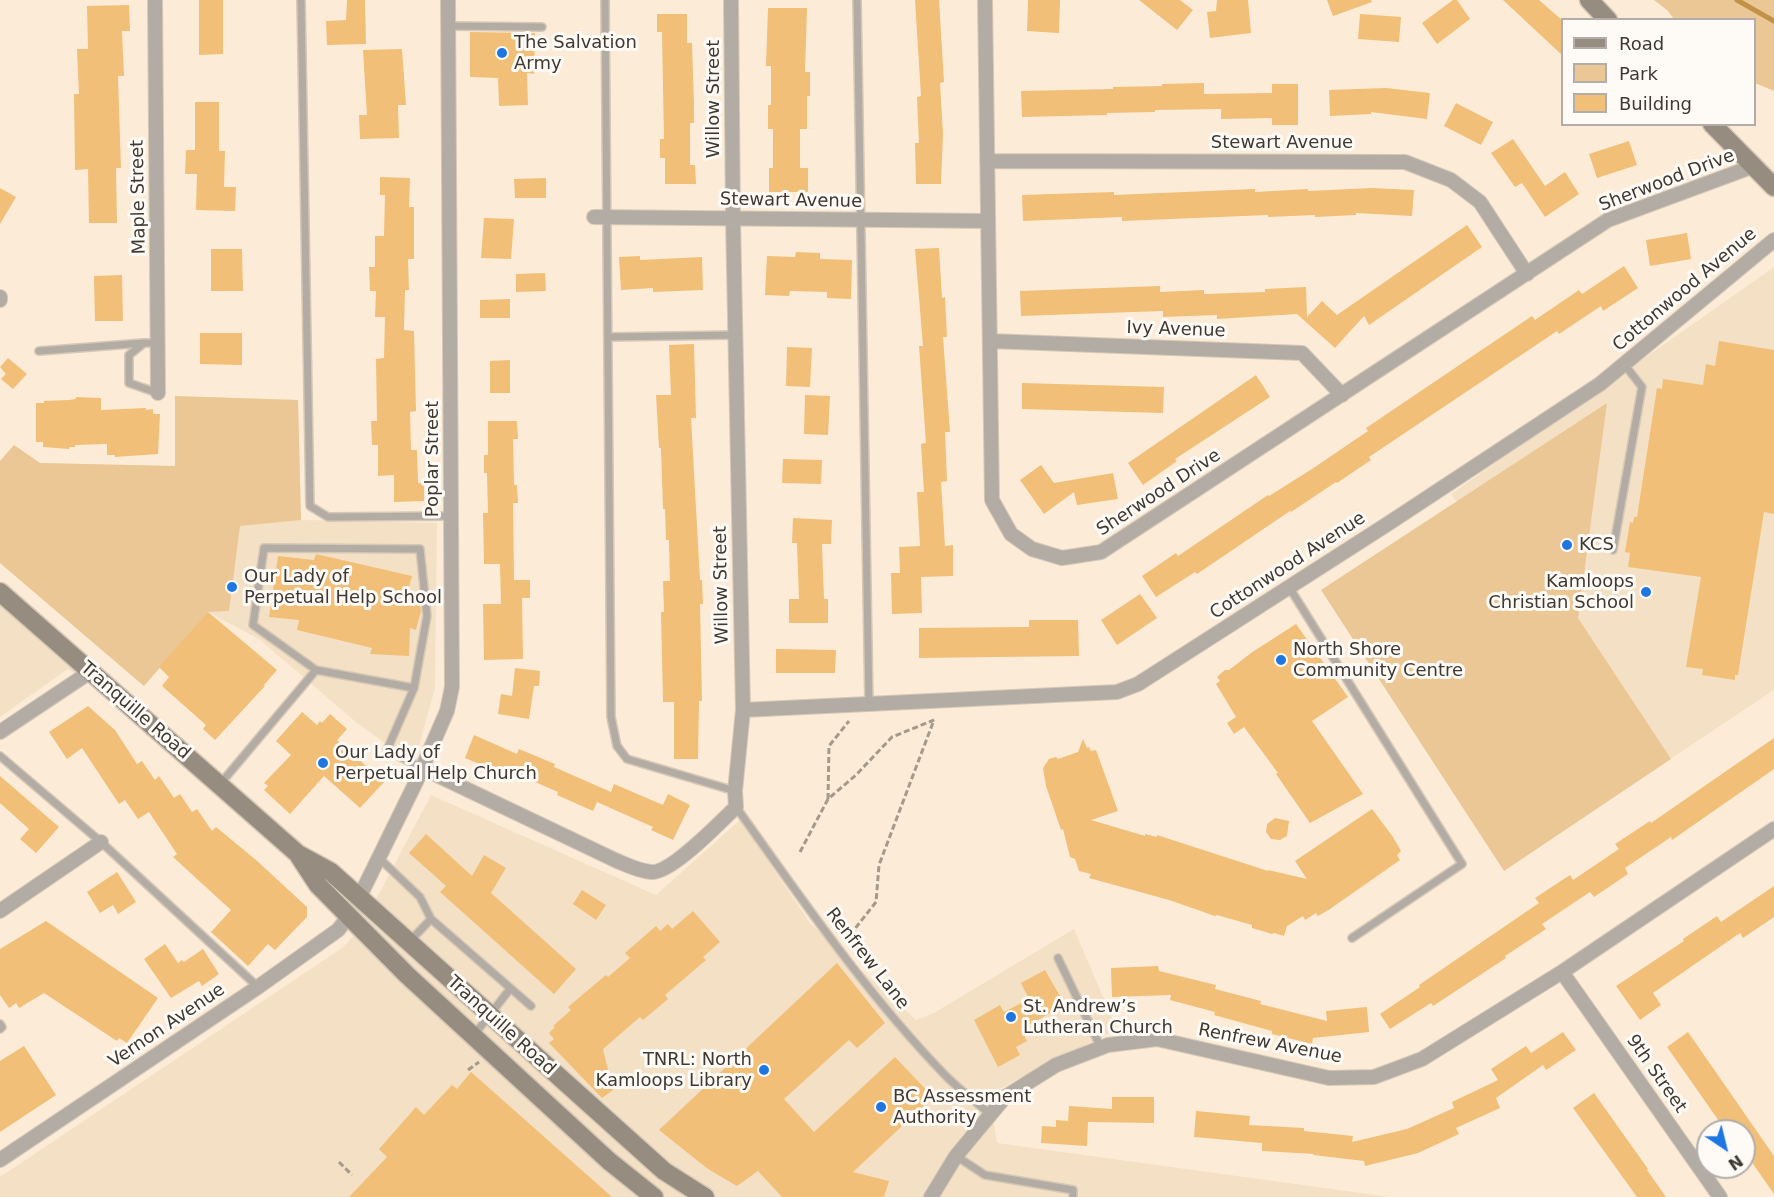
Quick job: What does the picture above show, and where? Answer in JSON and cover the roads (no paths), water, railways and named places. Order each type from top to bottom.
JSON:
[{"type":"main road","points":[[1589,0],[1606,18]]},
{"type":"main road","points":[[1714,126],[1774,187]]},
{"type":"main road","name":"Tranquille Road","points":[[0,592],[298,854],[331,872],[664,1171],[705,1197]]},
{"type":"main road","name":"Tranquille Road","points":[[298,854],[318,885],[472,1037],[609,1161],[654,1197]]},
{"type":"main road","points":[[349,916],[359,898]]},
{"type":"street","name":"Maple Street","points":[[155,0],[151,343],[158,393]]},
{"type":"street","name":"Poplar Street","points":[[359,898],[422,768],[447,711],[452,687],[448,0]]},
{"type":"street","name":"Willow Street","points":[[731,0],[743,710],[735,791],[736,807]]},
{"type":"street","name":"Sherwood Drive","points":[[985,0],[992,500],[1011,534],[1032,549],[1062,558],[1101,552],[1608,220],[1754,166]]},
{"type":"street","name":"Stewart Avenue","points":[[987,161],[1405,162],[1451,180],[1480,202],[1527,274]]},
{"type":"street","name":"Stewart Avenue","points":[[601,217],[988,221]]},
{"type":"street","name":"Cottonwood Avenue","points":[[743,710],[1117,692],[1138,684],[1590,390],[1774,240]]},
{"type":"street","name":"Ivy Avenue","points":[[990,341],[1302,353],[1342,394]]},
{"type":"street","points":[[0,732],[90,672]]},
{"type":"street","points":[[422,768],[615,860],[654,873],[672,866],[736,807]]},
{"type":"street","name":"Renfrew Avenue","points":[[931,1197],[956,1156],[1005,1097],[1056,1065],[1101,1048],[1157,1039],[1329,1078],[1374,1077],[1422,1059],[1562,972],[1774,830]]},
{"type":"street","points":[[0,911],[101,842]]},
{"type":"street","name":"Vernon Avenue","points":[[0,1160],[258,987],[338,930],[349,916]]},
{"type":"street","name":"9th Street","points":[[1562,972],[1720,1197]]},
{"type":"lane","points":[[301,0],[310,506],[328,517],[451,516]]},
{"type":"lane","points":[[605,0],[601,217],[608,337],[611,717],[617,746],[627,759],[735,791]]},
{"type":"lane","points":[[857,0],[869,704]]},
{"type":"lane","points":[[448,26],[542,27]]},
{"type":"lane","points":[[608,337],[735,335]]},
{"type":"lane","points":[[39,351],[151,343]]},
{"type":"lane","points":[[151,343],[129,355],[129,383],[158,393]]},
{"type":"lane","points":[[1612,550],[1642,387],[1624,364]]},
{"type":"lane","points":[[414,688],[316,670],[253,625],[264,548],[420,549],[427,616],[414,688],[387,750],[422,768]]},
{"type":"lane","points":[[1288,587],[1462,864],[1352,938]]},
{"type":"lane","points":[[219,785],[316,670]]},
{"type":"lane","points":[[0,756],[101,842],[258,987]]},
{"type":"lane","name":"Renfrew Lane","points":[[736,807],[806,905],[888,1011],[944,1074],[990,1115]]},
{"type":"lane","points":[[379,858],[420,897],[430,919],[531,1006]]},
{"type":"lane","points":[[409,943],[430,919]]},
{"type":"lane","points":[[1058,958],[1101,1048]]},
{"type":"lane","points":[[472,1037],[510,989]]},
{"type":"lane","points":[[0,1024],[3,1027],[0,1029]]},
{"type":"lane","points":[[956,1156],[985,1175],[1073,1190],[1072,1197]]},
{"type":"waterway","points":[[1737,0],[1774,21]]},
{"type":"place","name":"The Salvation Army","points":[[502,53]]},
{"type":"place","name":"KCS","points":[[1567,545]]},
{"type":"place","name":"Our Lady of Perpetual Help School","points":[[232,587]]},
{"type":"place","name":"Kamloops Christian School","points":[[1646,592]]},
{"type":"place","name":"North Shore Community Centre","points":[[1281,660]]},
{"type":"place","name":"Our Lady of Perpetual Help Church","points":[[323,763]]},
{"type":"place","name":"St. Andrew’s Lutheran Church","points":[[1011,1017]]},
{"type":"place","name":"TNRL: North Kamloops Library","points":[[764,1070]]},
{"type":"place","name":"BC Assessment Authority","points":[[881,1107]]}]
